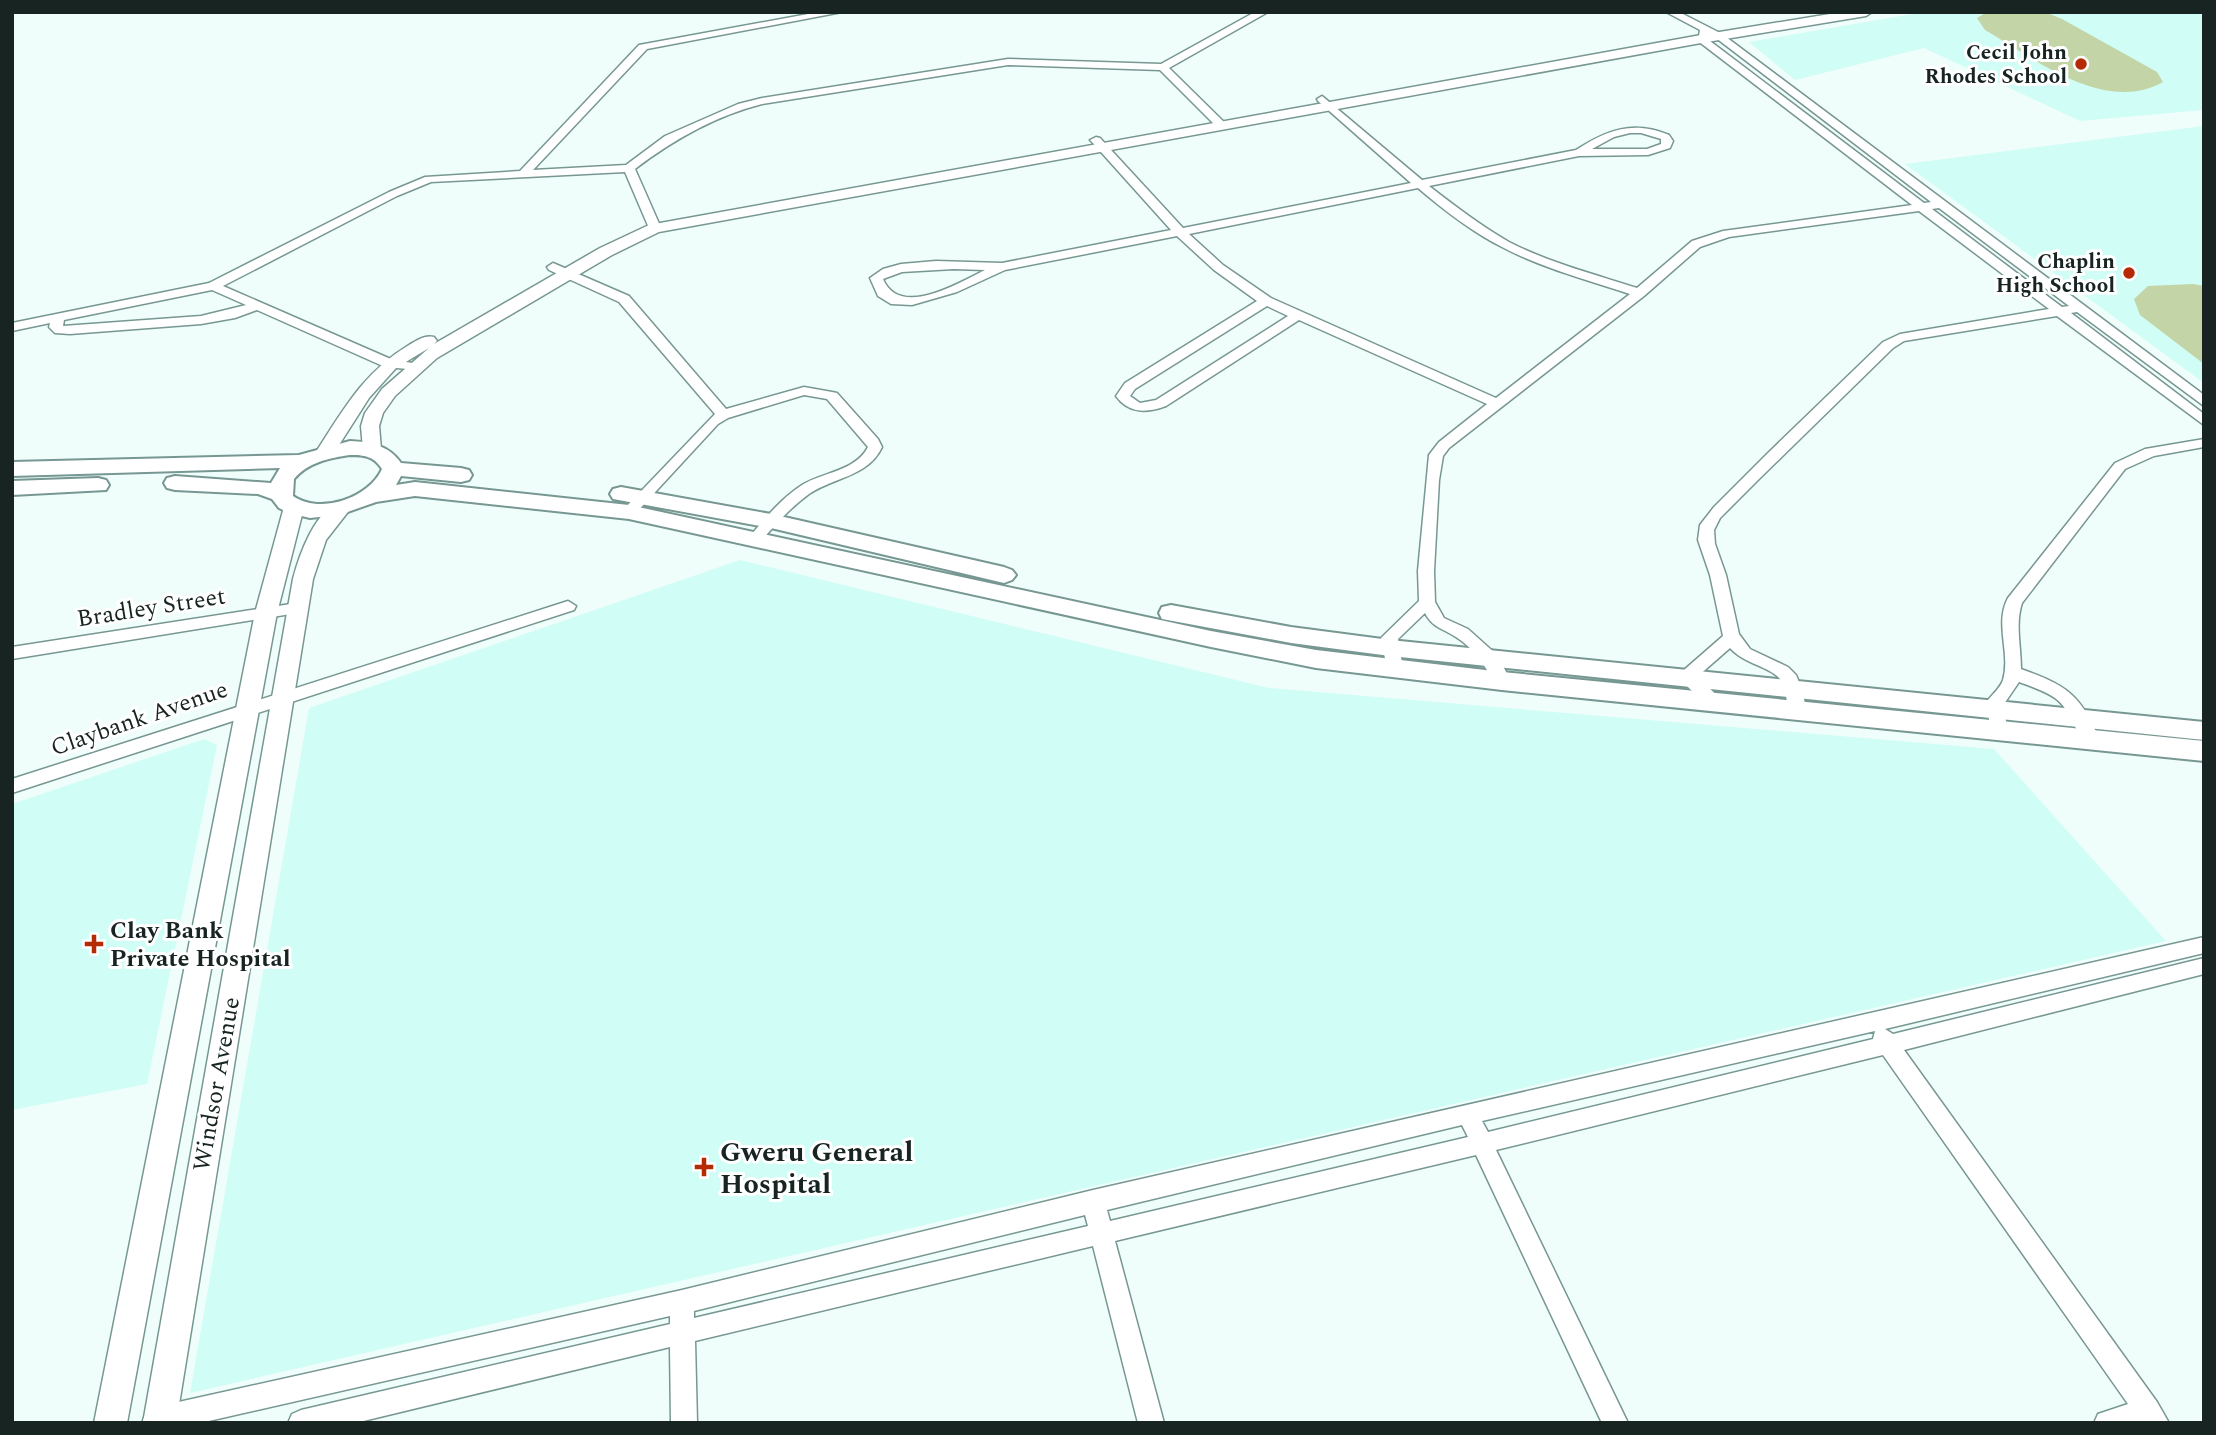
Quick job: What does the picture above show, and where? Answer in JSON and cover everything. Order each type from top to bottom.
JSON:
[{"type":"highway","points":[[287,501],[281,483],[289,472],[303,461],[325,452],[350,448],[372,449],[387,457],[393,468]]},
{"type":"highway","points":[[12,469],[303,461]]},
{"type":"highway","points":[[393,468],[636,504],[764,530],[1123,611],[1316,659],[1491,659],[1689,679],[1797,700],[2086,728],[2204,731]]},
{"type":"highway","points":[[371,496],[387,483],[393,468]]},
{"type":"highway","points":[[12,488],[202,483],[261,487],[310,511],[341,508],[371,496],[415,489],[636,504]]},
{"type":"highway","points":[[1392,658],[1502,681],[1713,702],[1797,700]]},
{"type":"highway","points":[[2086,728],[2204,751]]},
{"type":"main road","points":[[325,452],[362,395],[390,363],[628,226],[1100,144],[1816,12]]},
{"type":"main road","points":[[1702,35],[1719,36],[1866,12]]},
{"type":"main road","points":[[372,449],[369,430],[373,414],[414,367],[476,327],[652,223]]},
{"type":"main road","name":"Windsor Avenue","points":[[110,1423],[250,707],[287,501]]},
{"type":"main road","name":"Windsor Avenue","points":[[155,1422],[298,608],[310,550],[330,519],[341,508]]},
{"type":"street","points":[[525,172],[643,47],[838,12]]},
{"type":"street","points":[[12,327],[213,286],[421,181],[525,172],[629,168],[669,138],[734,109],[762,101],[1008,62],[1163,67],[1263,12]]},
{"type":"street","points":[[1671,12],[2204,421]]},
{"type":"street","points":[[1719,36],[2204,402]]},
{"type":"street","points":[[1163,67],[1218,122]]},
{"type":"street","points":[[1326,102],[1466,220],[1505,244],[1639,293]]},
{"type":"street","points":[[1805,117],[1825,116]]},
{"type":"street","points":[[1002,267],[921,302],[890,299],[877,287],[876,278],[892,269],[1002,267],[1579,153],[1648,152],[1665,146],[1667,141],[1665,137],[1648,130],[1625,129],[1601,138],[1579,153]]},
{"type":"street","points":[[1100,144],[1180,232],[1234,281],[1266,301],[1498,404]]},
{"type":"street","points":[[629,168],[652,223]]},
{"type":"street","points":[[1502,681],[1491,659],[1462,633],[1438,622],[1427,602],[1427,558],[1436,455],[1456,434],[1639,293],[1696,244],[1710,238],[1941,204]]},
{"type":"street","points":[[553,267],[617,296],[633,308],[723,415]]},
{"type":"street","points":[[213,286],[390,363],[414,367]]},
{"type":"street","points":[[1266,301],[1130,386],[1122,396],[1125,401],[1139,407],[1161,403],[1298,315]]},
{"type":"street","points":[[58,317],[55,327],[60,330],[88,330],[217,318],[239,314],[258,304]]},
{"type":"street","points":[[1797,700],[1781,670],[1773,664],[1745,654],[1732,638],[1715,565],[1706,541],[1706,531],[1712,520],[1755,474],[1888,345],[1900,338],[2080,308]]},
{"type":"street","points":[[636,504],[701,432],[723,415],[788,394],[817,393],[832,397],[861,426],[875,447],[872,456],[864,463],[812,485],[764,530]]},
{"type":"street","points":[[1997,720],[1995,703],[2008,688],[2013,673],[2013,638],[2009,618],[2014,602],[2120,466],[2131,458],[2204,443]]},
{"type":"street","points":[[1392,658],[1390,638],[1427,602]]},
{"type":"street","name":"Claybank Avenue","points":[[12,786],[568,606]]},
{"type":"street","name":"Bradley Street","points":[[12,653],[298,608]]},
{"type":"street","points":[[1713,702],[1689,679],[1693,668],[1732,638]]},
{"type":"street","points":[[2013,673],[2047,685],[2070,697],[2086,728]]},
{"type":"street","points":[[155,1422],[682,1302],[1093,1201],[1873,1023],[2204,944]]},
{"type":"street","points":[[301,1423],[1481,1142],[2204,966]]},
{"type":"street","points":[[1873,1023],[2152,1417],[2107,1423]]},
{"type":"street","points":[[1469,1116],[1615,1423]]},
{"type":"street","points":[[1093,1201],[1151,1423]]},
{"type":"street","points":[[682,1302],[685,1332],[684,1423]]},
{"type":"shaded area","name":"Cecil John Rhodes School","points":[[1924,12],[2204,12],[2204,110],[2080,121],[1924,48],[1795,80],[1749,42]]},
{"type":"shaded area","points":[[1987,12],[2045,12],[2157,72],[2163,82],[2140,90],[2117,92],[2070,79],[1985,30],[1977,18]]},
{"type":"shaded area","name":"Chaplin High School","points":[[2204,126],[2204,383],[1905,164]]},
{"type":"shaded area","points":[[2148,286],[2204,286],[2204,364],[2140,315],[2134,299]]},
{"type":"shaded area","name":"Gweru General Hospital","points":[[740,560],[1269,688],[1994,749],[2166,941],[190,1393],[309,708]]},
{"type":"shaded area","name":"Clay Bank Private Hospital","points":[[204,739],[217,745],[147,1084],[12,1110],[12,804]]},
{"type":"place","name":"Cecil John Rhodes School","points":[[2081,64]]},
{"type":"place","name":"Chaplin High School","points":[[2129,273]]},
{"type":"place","name":"Clay Bank Private Hospital","points":[[94,944]]},
{"type":"place","name":"Gweru General Hospital","points":[[704,1167]]}]
